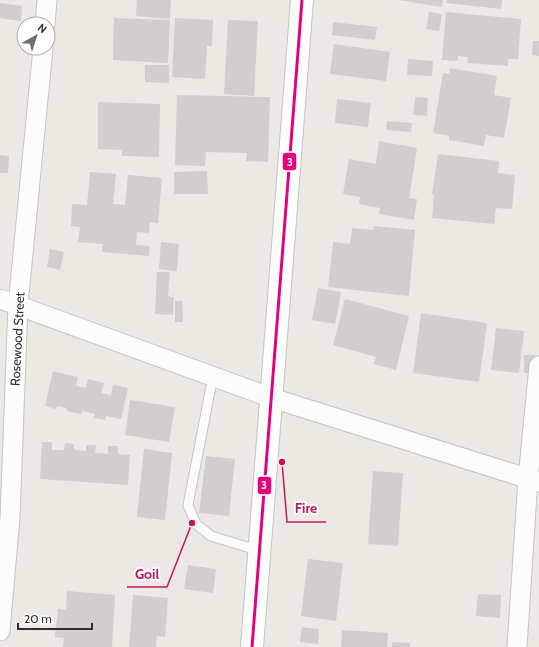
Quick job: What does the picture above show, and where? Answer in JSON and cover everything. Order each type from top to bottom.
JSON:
[{"type":"street","points":[[46,16],[47,0]]},
{"type":"street","points":[[252,647],[302,0]]},
{"type":"street","name":"Rosewood Street","points":[[0,631],[5,518],[18,305],[42,56]]},
{"type":"street","points":[[0,299],[272,398],[534,480]]},
{"type":"street","points":[[517,647],[534,480],[539,366]]},
{"type":"lane","points":[[213,376],[188,505],[196,524],[212,536],[260,551]]},
{"type":"building","points":[[137,0],[171,0],[170,19],[136,16]]},
{"type":"building","points":[[399,0],[443,0],[442,7]]},
{"type":"building","points":[[447,0],[502,0],[501,9],[446,3]]},
{"type":"building","points":[[0,3],[22,6],[21,16],[16,16],[16,20],[0,18]]},
{"type":"building","points":[[429,12],[442,14],[439,31],[426,29]]},
{"type":"building","points":[[446,12],[521,19],[518,59],[508,59],[508,66],[467,63],[468,57],[458,56],[458,61],[442,60]]},
{"type":"building","points":[[114,18],[170,20],[168,63],[113,60]]},
{"type":"building","points":[[175,18],[213,20],[212,46],[207,46],[205,79],[172,77]]},
{"type":"building","points":[[228,20],[258,21],[254,96],[224,94]]},
{"type":"building","points":[[333,22],[377,27],[375,40],[332,35]]},
{"type":"building","points":[[533,41],[539,41],[539,56],[532,55]]},
{"type":"building","points":[[334,44],[390,52],[386,81],[330,74]]},
{"type":"building","points":[[408,59],[433,61],[432,76],[407,75]]},
{"type":"building","points":[[145,65],[169,65],[169,83],[145,82]]},
{"type":"building","points":[[450,68],[497,76],[494,95],[511,98],[504,138],[486,135],[484,146],[449,140],[449,136],[433,133],[443,73],[449,74]]},
{"type":"building","points":[[177,95],[270,97],[268,162],[246,161],[247,153],[206,152],[205,166],[175,165]]},
{"type":"building","points":[[415,97],[428,98],[427,116],[413,115]]},
{"type":"building","points":[[337,99],[371,103],[368,127],[335,123]]},
{"type":"building","points":[[98,102],[160,104],[159,157],[122,156],[122,150],[98,149]]},
{"type":"building","points":[[387,121],[412,123],[411,132],[386,130]]},
{"type":"building","points":[[379,141],[417,148],[409,198],[417,199],[414,220],[379,214],[380,208],[359,204],[360,197],[343,194],[349,159],[376,164]]},
{"type":"building","points":[[438,154],[499,161],[498,173],[515,175],[512,209],[496,208],[494,224],[432,218],[434,194],[432,194]]},
{"type":"building","points":[[0,155],[9,156],[8,173],[0,173]]},
{"type":"building","points":[[207,171],[208,194],[174,194],[174,172]]},
{"type":"building","points":[[90,172],[116,174],[113,204],[125,205],[128,175],[162,178],[158,223],[150,222],[149,233],[137,232],[136,245],[150,246],[149,256],[102,252],[103,244],[78,242],[80,227],[71,226],[72,204],[87,205]]},
{"type":"building","points":[[374,226],[415,230],[409,296],[328,287],[333,242],[350,244],[352,228],[373,230]]},
{"type":"building","points":[[161,242],[179,244],[177,271],[159,269]]},
{"type":"building","points":[[50,249],[64,252],[60,270],[47,267]]},
{"type":"building","points":[[157,272],[170,272],[168,296],[174,297],[173,315],[155,314]]},
{"type":"building","points":[[318,288],[341,292],[335,324],[312,320]]},
{"type":"building","points":[[345,299],[409,316],[396,370],[374,364],[376,357],[333,345]]},
{"type":"building","points":[[175,301],[182,301],[183,322],[175,322]]},
{"type":"building","points":[[421,313],[487,323],[479,382],[413,373]]},
{"type":"building","points":[[496,328],[524,331],[519,373],[491,370]]},
{"type":"building","points":[[524,355],[535,355],[535,373],[524,373]]},
{"type":"building","points":[[53,371],[78,377],[76,386],[86,388],[88,379],[104,383],[101,393],[111,395],[113,385],[128,388],[121,419],[106,416],[105,420],[94,418],[95,414],[82,411],[81,414],[67,411],[67,408],[57,406],[56,409],[45,406]]},
{"type":"building","points":[[130,400],[175,407],[169,442],[125,435]]},
{"type":"building","points":[[42,442],[52,442],[52,450],[64,450],[65,443],[74,444],[74,450],[86,451],[86,445],[96,445],[95,453],[108,454],[108,446],[118,446],[118,454],[130,455],[128,485],[40,479]]},
{"type":"building","points":[[144,449],[172,453],[165,520],[137,517]]},
{"type":"building","points":[[206,456],[235,459],[229,516],[199,513]]},
{"type":"building","points":[[373,471],[403,473],[398,546],[368,544]]},
{"type":"building","points":[[308,559],[343,563],[336,621],[301,616]]},
{"type":"building","points":[[188,565],[216,569],[213,593],[184,589]]},
{"type":"building","points":[[67,591],[115,595],[112,647],[63,647],[64,638],[55,637],[58,609],[66,610]]},
{"type":"building","points":[[478,594],[501,595],[500,618],[476,616]]},
{"type":"building","points":[[133,595],[168,598],[165,637],[157,636],[156,647],[129,647]]},
{"type":"building","points":[[302,627],[319,629],[318,644],[300,642]]},
{"type":"building","points":[[342,630],[388,633],[387,647],[341,647]]},
{"type":"building","points":[[392,642],[410,643],[410,647],[392,647]]},
{"type":"transit line","name":"3","points":[[252,647],[302,0]]},
{"type":"place","name":"Fire","points":[[282,462]]},
{"type":"place","name":"Goil","points":[[192,523]]}]
